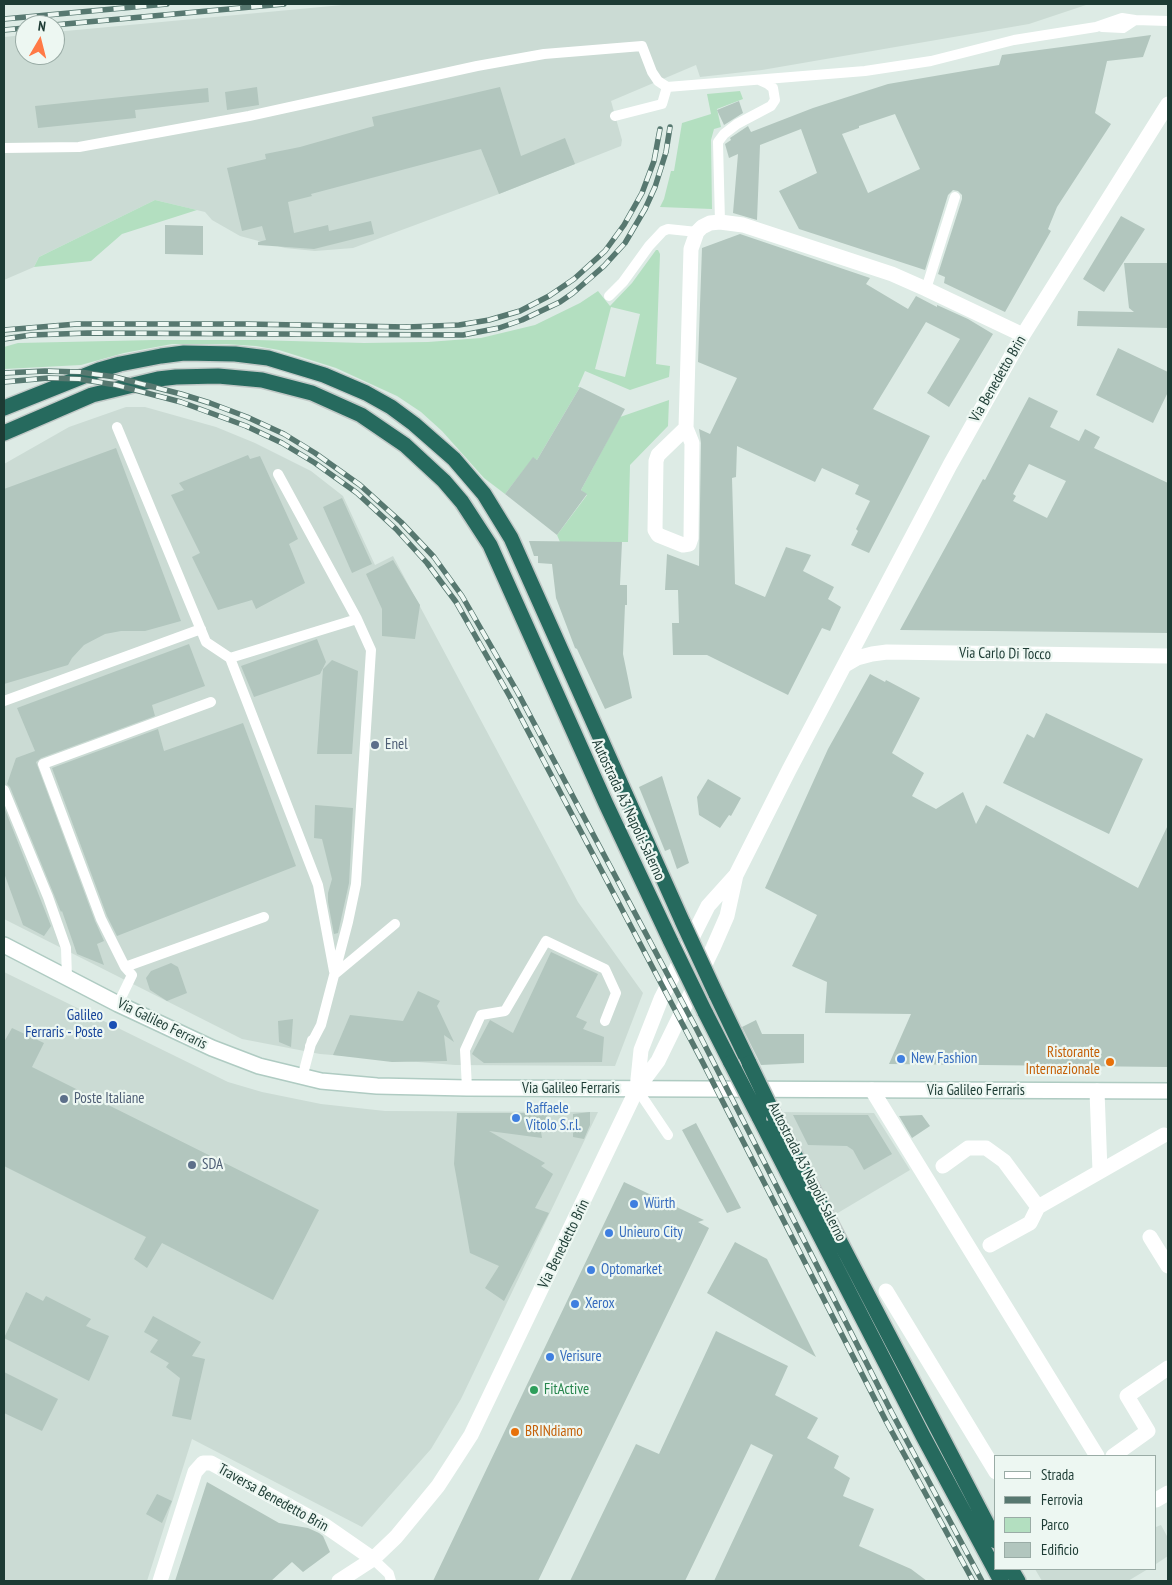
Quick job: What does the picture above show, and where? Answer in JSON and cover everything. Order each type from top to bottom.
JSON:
[{"type":"highway","name":"Autostrada A3 Napoli-Salerno","points":[[4,408],[120,364],[161,356],[235,354],[268,358],[295,365],[366,393],[414,424],[454,459],[479,488],[511,538],[683,923],[775,1117],[994,1537]]},
{"type":"highway","name":"Autostrada A3 Napoli-Salerno","points":[[4,433],[92,395],[167,378],[218,376],[262,380],[312,393],[361,415],[405,444],[444,481],[462,502],[490,545],[670,942],[914,1419],[994,1570]]},
{"type":"highway","points":[[1011,1570],[1018,1581]]},
{"type":"street","name":"Via Benedetto Brin","points":[[339,1581],[372,1559],[396,1538],[422,1508],[449,1470],[470,1435],[637,1089],[641,1050],[662,999],[708,906],[736,875],[972,425],[1023,335],[1168,104]]},
{"type":"street","points":[[686,428],[658,455],[656,461],[655,530],[658,535],[683,545],[689,544],[690,538],[692,442],[686,428],[691,249],[697,232],[702,227],[720,222],[752,228],[892,274],[1023,335]]},
{"type":"street","name":"Via Carlo Di Tocco","points":[[845,665],[857,658],[888,652],[1168,656]]},
{"type":"street","points":[[637,1089],[658,1060],[713,948],[727,916],[736,875]]},
{"type":"street","name":"Via Galileo Ferraris","points":[[4,945],[118,1004],[212,1048],[242,1060],[302,1078],[321,1081],[377,1086],[467,1088],[1168,1091]]},
{"type":"street","points":[[872,1090],[1096,1455]]},
{"type":"street","points":[[1097,1091],[1100,1171]]},
{"type":"street","points":[[990,1245],[1030,1223],[1038,1207],[1164,1134]]},
{"type":"street","points":[[943,1166],[968,1148],[986,1148],[1004,1160],[1038,1207]]},
{"type":"street","points":[[1150,1237],[1168,1266]]},
{"type":"street","points":[[886,1291],[994,1469]]},
{"type":"street","points":[[1114,1455],[1148,1432],[1126,1396],[1168,1368]]},
{"type":"street","name":"Traversa Benedetto Brin","points":[[160,1581],[196,1472],[200,1464],[206,1463],[211,1463],[324,1525],[372,1559]]},
{"type":"street","points":[[1157,1499],[1168,1493]]},
{"type":"lane","points":[[4,148],[79,147],[249,116],[459,69],[544,54],[642,46],[652,72],[658,81],[667,87],[757,79],[834,75],[904,66],[1014,40],[1096,27],[1122,18],[1168,21]]},
{"type":"lane","points":[[720,222],[718,142],[724,134],[737,124],[765,111],[775,100],[773,88],[762,80],[757,79]]},
{"type":"lane","points":[[615,116],[662,104],[667,87]]},
{"type":"lane","points":[[926,289],[955,197]]},
{"type":"lane","points":[[609,296],[631,272],[649,246],[663,231],[668,229],[697,232]]},
{"type":"lane","points":[[117,427],[206,642],[230,658],[318,885],[335,974]]},
{"type":"lane","points":[[278,474],[357,619],[371,650],[356,884],[321,1025],[310,1046],[302,1078]]},
{"type":"lane","points":[[230,658],[357,619]]},
{"type":"lane","points":[[4,701],[201,629]]},
{"type":"lane","points":[[118,1004],[132,975],[125,967],[101,919],[42,764],[211,702]]},
{"type":"lane","points":[[4,790],[48,897],[66,948],[67,978]]},
{"type":"lane","points":[[125,967],[264,917]]},
{"type":"lane","points":[[335,974],[395,924]]},
{"type":"lane","points":[[467,1088],[465,1050],[481,1015],[505,1011],[546,941],[605,969],[616,993],[605,1021]]},
{"type":"lane","points":[[637,1089],[668,1135]]},
{"type":"lane","points":[[372,1559],[389,1574],[391,1581]]},
{"type":"shaded area","points":[[353,4],[1089,4],[1029,24],[762,70],[700,77],[696,65],[611,101],[622,140],[621,146],[353,248],[315,251],[285,248],[240,236],[212,220],[205,212],[155,200],[39,257],[34,267],[4,280],[4,37],[15,36],[15,65],[65,65],[65,31]]},
{"type":"shaded area","points":[[126,407],[145,407],[216,427],[255,443],[311,471],[343,496],[375,565],[393,556],[578,902],[643,993],[615,1066],[455,1065],[320,1054],[242,1039],[4,919],[4,464],[69,427]]},
{"type":"shaded area","points":[[4,972],[228,1082],[262,1092],[321,1104],[385,1111],[598,1112],[461,1399],[431,1449],[362,1527],[192,1439],[147,1581],[4,1581]]},
{"type":"shaded area","points":[[778,1112],[874,1113],[910,1170],[836,1214]]},
{"type":"shaded area","points":[[1161,1525],[1168,1538],[1168,1556],[1157,1563],[1157,1527]]},
{"type":"shaded area","points":[[1036,1570],[1146,1570],[1128,1581],[1042,1581]]},
{"type":"green space","points":[[740,91],[743,99],[717,109],[721,127],[714,129],[711,140],[712,209],[660,207],[671,171],[674,171],[682,123],[711,114],[707,94]]},
{"type":"green space","points":[[155,200],[197,210],[122,234],[91,261],[34,267],[39,257]]},
{"type":"green space","points":[[656,250],[658,250],[660,254],[656,364],[670,366],[669,377],[630,390],[585,371],[578,387],[580,387],[537,460],[533,458],[505,494],[484,478],[442,431],[421,412],[397,396],[336,368],[279,350],[226,344],[172,344],[124,353],[81,365],[4,369],[4,347],[18,343],[255,340],[364,343],[428,342],[481,338],[535,325],[580,303],[598,291],[610,306],[632,283]],"holes":[[[611,307],[640,314],[625,377],[595,369]]]},
{"type":"green space","points":[[669,400],[668,426],[630,465],[628,542],[560,542],[557,535],[587,495],[581,490],[620,417]]},
{"type":"building","points":[[1151,35],[1143,57],[1107,61],[1095,113],[1111,124],[1057,207],[1048,229],[1051,231],[1005,312],[944,283],[945,277],[938,274],[962,199],[962,195],[958,191],[953,190],[948,195],[925,270],[799,229],[779,191],[817,173],[801,129],[760,145],[757,220],[733,213],[738,154],[729,158],[725,144],[731,140],[730,138],[748,126],[751,132],[813,108],[888,84],[999,65],[1002,55]],"holes":[[[895,114],[920,169],[868,193],[842,134]]]},
{"type":"building","points":[[257,87],[259,105],[227,110],[225,92]]},
{"type":"building","points":[[500,87],[521,156],[565,138],[575,164],[499,194],[481,149],[311,194],[312,196],[288,202],[294,233],[328,225],[329,231],[371,221],[374,234],[314,249],[258,245],[258,242],[266,240],[262,226],[242,231],[227,168],[266,159],[265,154],[300,147],[374,126],[372,117]]},
{"type":"building","points":[[208,88],[209,102],[135,110],[136,118],[38,128],[35,106]]},
{"type":"building","points":[[739,101],[743,113],[724,125],[717,110]]},
{"type":"building","points":[[1121,216],[1145,229],[1104,292],[1083,279]]},
{"type":"building","points":[[165,225],[203,226],[203,255],[165,254]]},
{"type":"building","points":[[740,234],[870,278],[866,284],[908,309],[916,296],[937,307],[937,305],[968,319],[993,334],[949,407],[927,393],[960,339],[926,322],[873,409],[930,436],[869,553],[851,545],[858,531],[856,529],[870,501],[855,494],[859,485],[822,468],[815,482],[737,446],[736,477],[732,478],[735,584],[765,597],[786,547],[811,555],[803,571],[834,587],[828,599],[841,607],[830,631],[822,628],[788,695],[707,655],[673,655],[672,623],[679,623],[678,590],[665,590],[667,554],[699,566],[701,443],[699,429],[710,434],[737,378],[698,362],[702,248]]},
{"type":"building","points":[[1124,263],[1168,263],[1168,328],[1077,326],[1078,311],[1134,312],[1129,308]]},
{"type":"building","points":[[1118,348],[1168,372],[1168,392],[1153,423],[1096,395]]},
{"type":"building","points":[[580,387],[625,409],[581,490],[587,494],[557,535],[505,494],[533,457],[537,460]]},
{"type":"building","points":[[1029,397],[1058,411],[1050,427],[1079,441],[1085,429],[1100,437],[1094,448],[1168,483],[1168,633],[900,630],[983,479],[985,480]],"holes":[[[1029,464],[1066,481],[1047,518],[1013,501],[1016,496],[1013,494]]]},
{"type":"building","points":[[116,448],[181,621],[145,631],[121,631],[105,634],[84,645],[68,665],[4,684],[4,489]]},
{"type":"building","points":[[248,455],[250,459],[260,456],[298,539],[289,544],[305,583],[256,609],[252,600],[218,610],[192,557],[200,553],[171,495],[184,490],[179,483]]},
{"type":"building","points":[[342,498],[372,564],[352,573],[323,507]]},
{"type":"building","points":[[529,541],[622,542],[620,585],[627,585],[623,654],[632,698],[605,709],[575,648],[556,598],[552,564],[538,563],[538,556],[534,556]]},
{"type":"building","points":[[393,560],[420,605],[415,639],[382,636],[382,609],[366,574]]},
{"type":"building","points":[[317,639],[326,662],[320,674],[254,697],[241,666]]},
{"type":"building","points":[[189,644],[205,686],[152,705],[155,716],[41,758],[36,762],[104,941],[97,944],[104,965],[77,954],[62,911],[10,787],[7,784],[16,758],[35,751],[17,708]]},
{"type":"building","points":[[332,660],[358,671],[352,754],[317,754],[323,669]]},
{"type":"building","points":[[870,674],[885,682],[886,680],[920,698],[892,753],[924,773],[912,796],[936,809],[963,792],[976,824],[986,805],[1138,888],[1168,825],[1168,1067],[889,1064],[911,1014],[825,1013],[827,982],[792,966],[817,915],[765,888],[828,749]]},
{"type":"building","points":[[1046,713],[1143,759],[1109,834],[1003,783],[1027,734],[1034,738]]},
{"type":"building","points":[[243,723],[296,866],[117,936],[107,916],[52,768],[158,729],[164,751]]},
{"type":"building","points":[[662,776],[689,863],[677,869],[670,849],[665,851],[639,787]]},
{"type":"building","points":[[708,779],[741,798],[731,816],[729,815],[720,828],[699,815],[697,797]]},
{"type":"building","points":[[315,805],[353,808],[349,883],[338,933],[334,934],[328,902],[328,893],[332,879],[322,839],[314,838]]},
{"type":"building","points":[[4,807],[51,926],[44,936],[23,925],[4,873]]},
{"type":"building","points":[[551,952],[598,974],[576,1017],[587,1022],[583,1029],[604,1037],[602,1062],[484,1063],[472,1054],[490,1020],[513,1033]]},
{"type":"building","points":[[171,963],[178,967],[187,993],[167,1001],[150,990],[146,978],[151,971]]},
{"type":"building","points":[[418,991],[440,1001],[437,1006],[454,1042],[444,1035],[447,1061],[392,1062],[333,1055],[350,1015],[403,1021]]},
{"type":"building","points":[[293,1019],[291,1047],[279,1042],[278,1021]]},
{"type":"building","points":[[756,1020],[762,1034],[804,1034],[804,1063],[761,1065],[742,1027]]},
{"type":"building","points":[[12,1028],[44,1043],[32,1067],[319,1210],[273,1300],[162,1243],[147,1268],[134,1259],[146,1237],[4,1166],[4,1042]]},
{"type":"building","points":[[590,1112],[590,1125],[584,1139],[573,1137],[573,1114]]},
{"type":"building","points":[[457,1113],[546,1113],[549,1131],[541,1132],[542,1138],[489,1131],[545,1163],[541,1166],[553,1174],[535,1208],[549,1213],[504,1301],[485,1288],[499,1266],[470,1253],[454,1164]]},
{"type":"building","points":[[793,1115],[868,1115],[892,1154],[864,1170],[853,1150],[847,1146],[808,1145]]},
{"type":"building","points":[[922,1115],[930,1126],[912,1138],[899,1116]]},
{"type":"building","points":[[696,1123],[741,1208],[727,1213],[682,1130]]},
{"type":"building","points":[[624,1182],[704,1220],[698,1222],[709,1228],[538,1581],[433,1581]]},
{"type":"building","points":[[735,1242],[767,1259],[816,1357],[707,1293]]},
{"type":"building","points":[[26,1292],[43,1301],[46,1296],[91,1319],[86,1326],[109,1336],[89,1381],[4,1338]]},
{"type":"building","points":[[153,1316],[201,1342],[192,1356],[205,1359],[191,1420],[172,1416],[180,1378],[166,1367],[169,1363],[150,1352],[158,1340],[144,1332]]},
{"type":"building","points":[[716,1331],[788,1366],[775,1395],[818,1418],[807,1438],[839,1456],[834,1468],[850,1478],[843,1496],[874,1509],[859,1546],[911,1569],[927,1581],[714,1581],[773,1455],[751,1444],[685,1581],[570,1581],[636,1444],[659,1454]]},
{"type":"building","points":[[4,1372],[58,1399],[42,1431],[4,1413]]},
{"type":"building","points":[[207,1482],[279,1523],[308,1528],[319,1533],[323,1536],[330,1552],[303,1572],[292,1562],[271,1581],[175,1581]]},
{"type":"building","points":[[157,1494],[172,1501],[162,1523],[146,1514]]},
{"type":"railway","points":[[4,19],[167,4]]},
{"type":"railway","points":[[65,24],[284,4]]},
{"type":"railway","points":[[4,30],[15,29]]},
{"type":"railway","points":[[4,339],[31,335],[88,333],[463,335],[499,328],[522,320],[560,302],[604,266],[625,243],[645,209],[655,187],[666,152],[670,127]]},
{"type":"railway","points":[[4,330],[77,324],[246,324],[407,327],[459,325],[489,320],[520,311],[549,296],[574,279],[605,251],[624,225],[642,193],[654,161],[660,129]]},
{"type":"railway","points":[[4,373],[80,372],[115,377],[181,394],[247,417],[284,434],[360,485],[401,522],[434,557],[462,596],[518,693],[696,1028],[892,1413],[982,1581]]},
{"type":"railway","points":[[4,382],[48,378],[79,379],[116,385],[181,402],[246,426],[282,443],[315,463],[357,493],[396,529],[427,563],[456,602],[510,697],[703,1063],[886,1421],[973,1581]]},
{"type":"place","name":"Enel","points":[[375,745]]},
{"type":"place","name":"Galileo Ferraris - Poste","points":[[113,1025]]},
{"type":"place","name":"New Fashion","points":[[901,1059]]},
{"type":"place","name":"Ristorante Internazionale","points":[[1110,1062]]},
{"type":"place","name":"Poste Italiane","points":[[64,1099]]},
{"type":"place","name":"Raffaele Vitolo S.r.l.","points":[[516,1118]]},
{"type":"place","name":"SDA","points":[[192,1165]]},
{"type":"place","name":"Würth","points":[[634,1204]]},
{"type":"place","name":"Unieuro City","points":[[609,1233]]},
{"type":"place","name":"Optomarket","points":[[591,1270]]},
{"type":"place","name":"Xerox","points":[[575,1304]]},
{"type":"place","name":"Verisure","points":[[550,1357]]},
{"type":"place","name":"FitActive","points":[[534,1390]]},
{"type":"place","name":"BRINdiamo","points":[[515,1432]]}]
